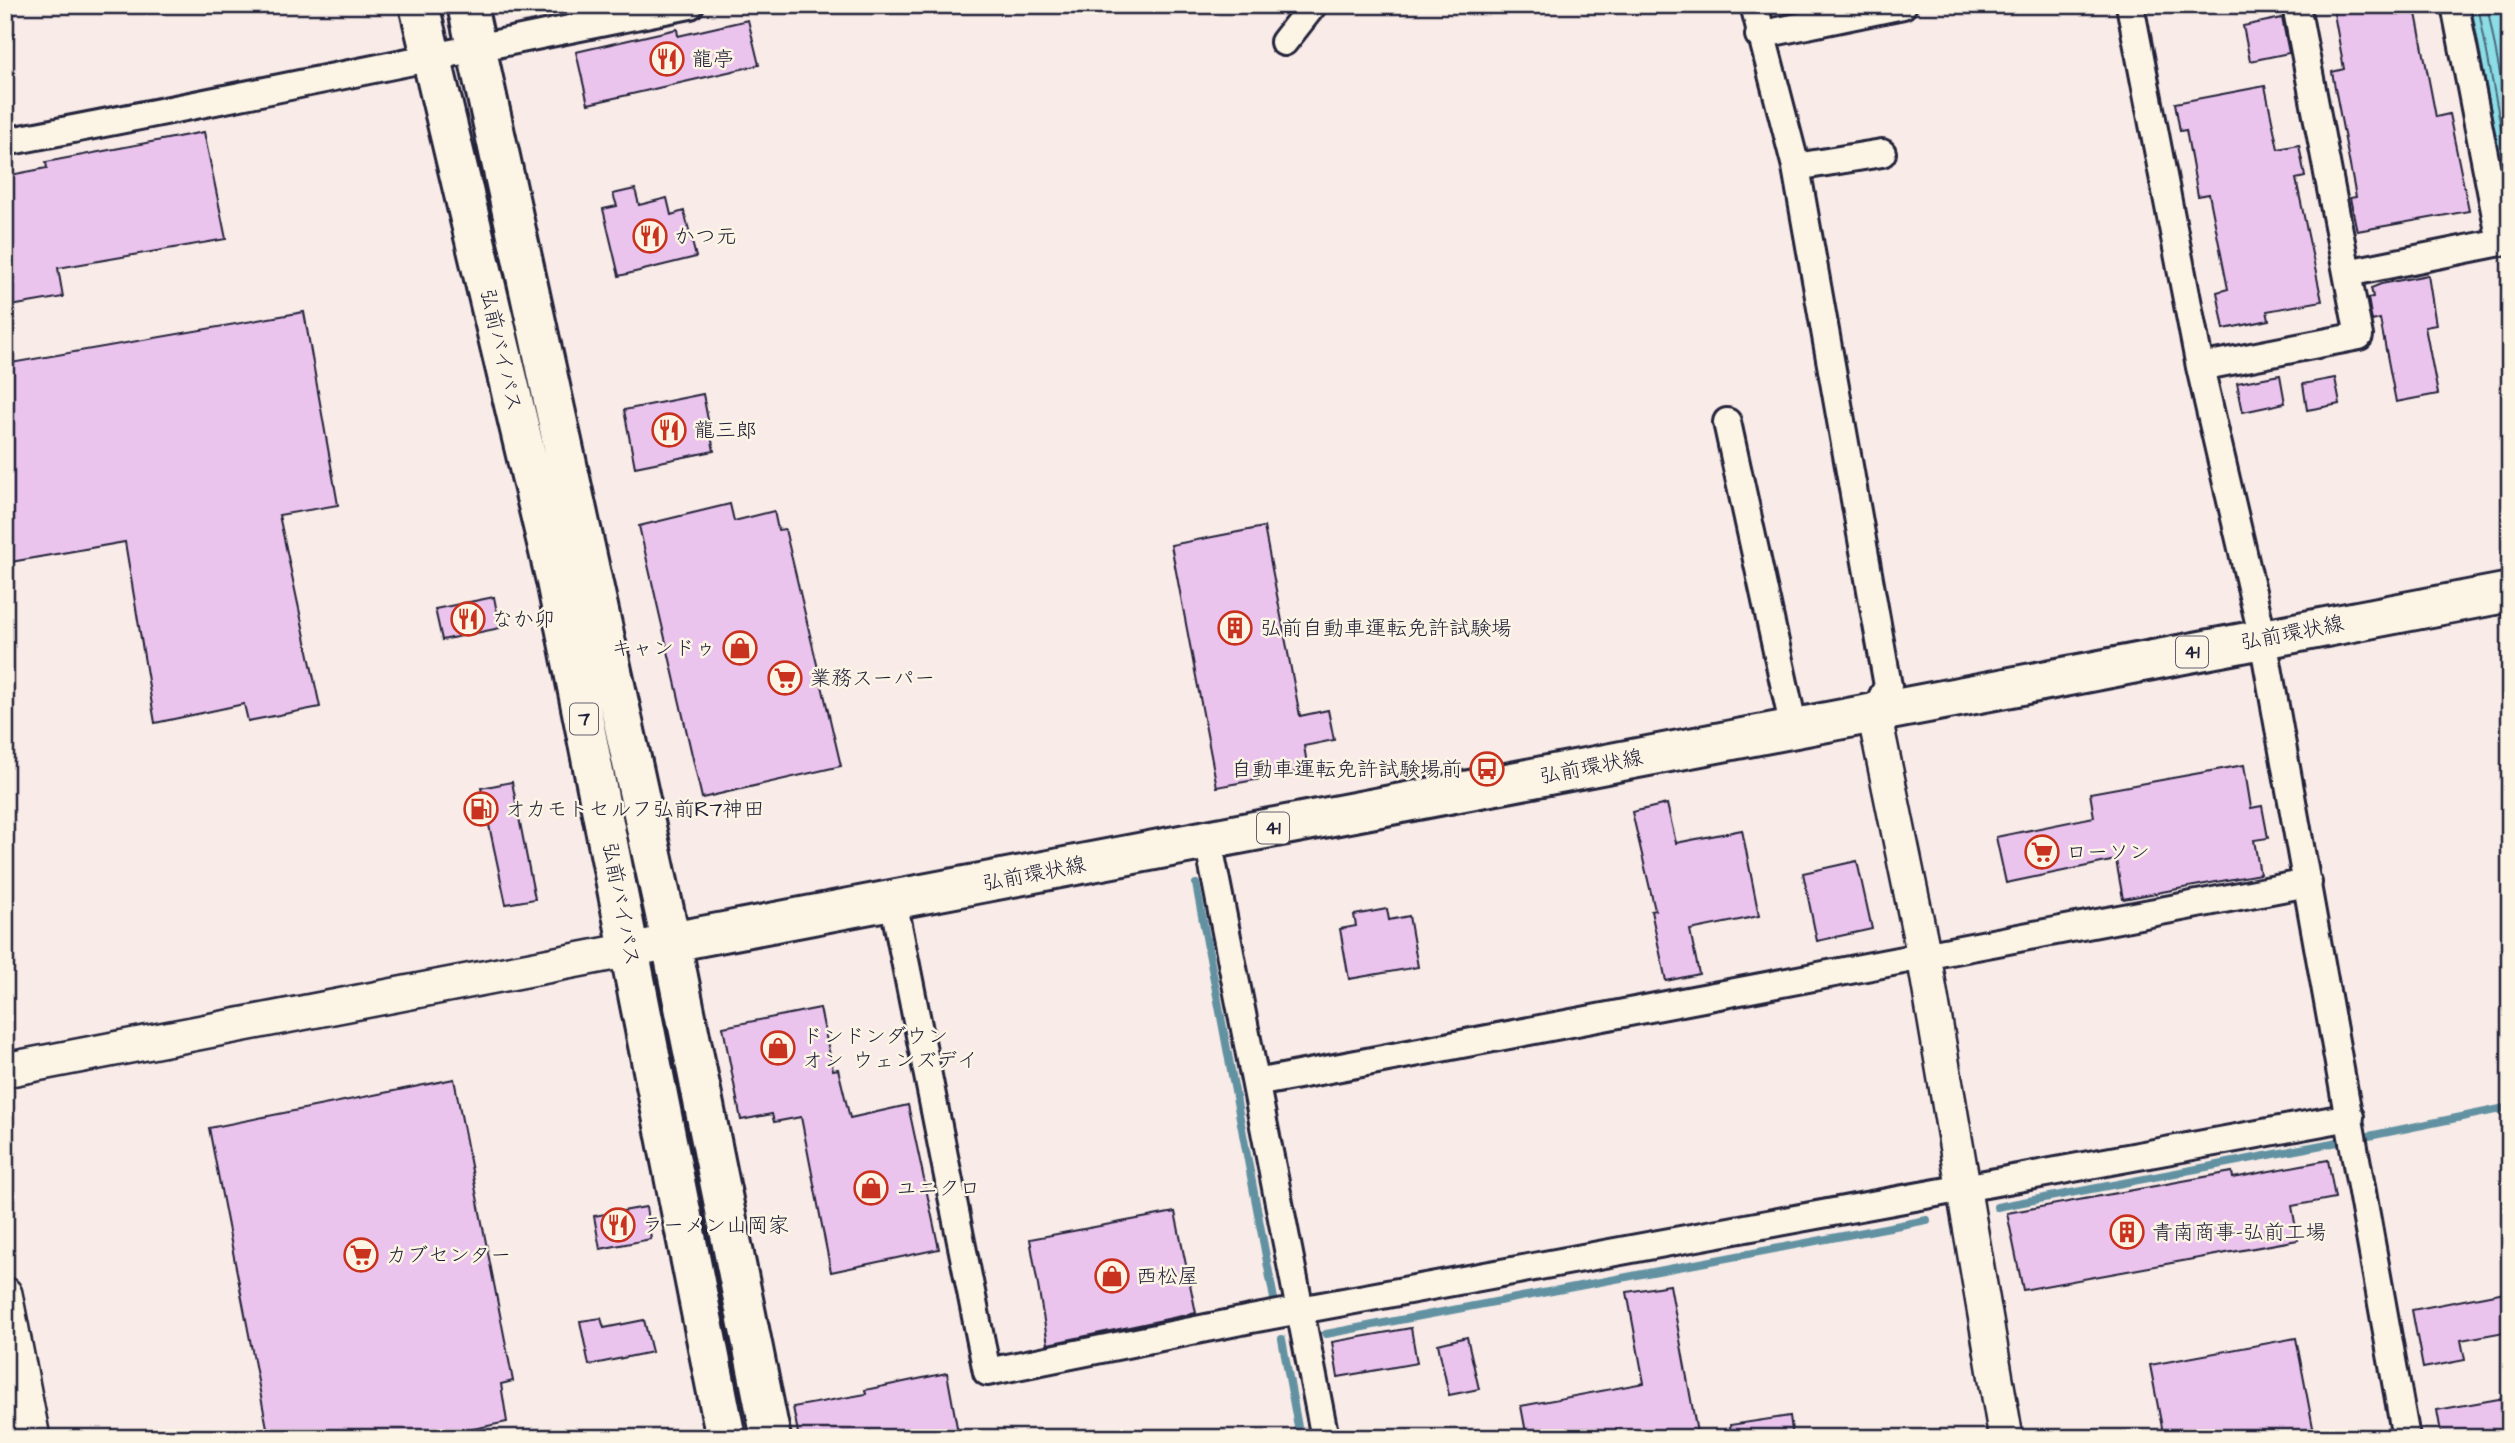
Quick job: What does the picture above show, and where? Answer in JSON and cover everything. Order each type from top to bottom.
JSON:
[{"type":"main road","name":"弘前バイパス","points":[[419,5],[556,581],[726,1438]]},
{"type":"main road","name":"弘前バイパス","points":[[467,5],[671,942],[771,1438]]},
{"type":"main road","name":"弘前環状線","points":[[671,942],[2510,592]]},
{"type":"street","points":[[5,142],[256,95],[475,47],[690,5]]},
{"type":"street","points":[[1284,42],[1313,5]]},
{"type":"street","points":[[1754,5],[1759,35],[1796,167],[1888,686],[1874,713],[1924,956],[2007,1438]]},
{"type":"street","points":[[1759,35],[1903,5]]},
{"type":"street","points":[[2130,5],[2200,367],[2263,639],[2406,1438]]},
{"type":"street","points":[[2200,367],[2359,336],[2296,5]]},
{"type":"street","points":[[2347,273],[2501,242],[2455,5]]},
{"type":"street","points":[[1796,167],[1882,153]]},
{"type":"street","points":[[1727,422],[1794,729]]},
{"type":"street","points":[[1208,840],[1325,1438]]},
{"type":"street","points":[[1256,1083],[2308,883]]},
{"type":"street","points":[[892,901],[987,1373],[2350,1116]]},
{"type":"street","points":[[5,1070],[671,942]]},
{"type":"street","points":[[5,1294],[33,1438]]},
{"type":"water","points":[[2471,5],[2510,5],[2510,193],[2506,192]]},
{"type":"building","points":[[2346,5],[2405,5],[2406,10],[2415,8],[2436,117],[2449,114],[2469,211],[2357,231],[2350,198],[2356,197],[2332,72],[2344,69],[2333,8]]},
{"type":"building","points":[[2282,18],[2289,53],[2250,61],[2243,26]]},
{"type":"building","name":"龍亭","points":[[748,20],[759,65],[588,104],[576,52],[677,29],[678,36]]},
{"type":"building","points":[[2265,86],[2278,149],[2299,145],[2305,177],[2296,179],[2322,301],[2267,311],[2269,320],[2224,329],[2217,292],[2228,289],[2209,194],[2198,196],[2186,130],[2180,131],[2175,103]]},
{"type":"building","points":[[204,132],[226,239],[58,268],[63,297],[5,307],[5,176],[47,168],[46,162]]},
{"type":"building","name":"かつ元","points":[[635,189],[639,205],[667,198],[671,215],[684,211],[696,257],[619,276],[603,209],[617,206],[613,194]]},
{"type":"building","points":[[2428,275],[2436,325],[2425,327],[2438,394],[2396,402],[2380,319],[2372,321],[2368,298],[2373,297],[2371,288],[2381,284]]},
{"type":"building","points":[[304,312],[338,505],[279,515],[320,707],[248,721],[244,704],[155,723],[125,542],[5,563],[5,364]]},
{"type":"building","points":[[2280,375],[2285,403],[2243,412],[2237,383]]},
{"type":"building","points":[[2335,378],[2340,404],[2307,410],[2303,384]]},
{"type":"building","name":"龍三郎","points":[[703,394],[714,451],[635,467],[624,410]]},
{"type":"building","name":"キャンドゥ","points":[[730,504],[734,521],[774,511],[778,530],[785,529],[841,766],[702,798],[639,526]]},
{"type":"building","name":"弘前自動車運転免許試験場","points":[[1264,527],[1300,716],[1328,710],[1334,740],[1304,746],[1308,770],[1217,787],[1171,545]]},
{"type":"building","name":"なか卯","points":[[494,597],[500,628],[442,640],[435,609]]},
{"type":"building","points":[[2244,765],[2251,808],[2262,806],[2268,838],[2254,840],[2260,874],[2123,899],[2116,860],[2006,883],[1996,837],[2094,817],[2090,793]]},
{"type":"building","points":[[512,782],[535,899],[506,904],[481,788]]},
{"type":"building","points":[[1667,804],[1676,843],[1742,830],[1759,916],[1690,930],[1699,974],[1666,981],[1651,911],[1655,910],[1632,812]]},
{"type":"building","points":[[1857,861],[1872,929],[1817,941],[1803,873]]},
{"type":"building","points":[[1387,909],[1389,920],[1409,916],[1418,967],[1349,979],[1340,929],[1356,926],[1354,915]]},
{"type":"building","points":[[820,1008],[833,1070],[838,1069],[850,1118],[908,1105],[939,1249],[831,1272],[801,1117],[774,1122],[772,1114],[741,1120],[723,1027]]},
{"type":"building","name":"カブセンター","points":[[454,1079],[513,1381],[501,1384],[507,1422],[430,1438],[269,1438],[209,1128]]},
{"type":"building","name":"青南商事-弘前工場","points":[[2328,1160],[2335,1198],[2292,1206],[2298,1240],[2023,1290],[2007,1213],[2232,1172],[2233,1178]]},
{"type":"building","name":"ラーメン山岡家","points":[[646,1207],[651,1239],[600,1249],[594,1216]]},
{"type":"building","name":"西松屋","points":[[1175,1212],[1196,1313],[1048,1344],[1030,1239]]},
{"type":"building","points":[[1670,1285],[1698,1438],[1527,1438],[1521,1406],[1644,1383],[1627,1292]]},
{"type":"building","points":[[2510,1291],[2510,1331],[2461,1340],[2465,1360],[2423,1368],[2412,1310]]},
{"type":"building","points":[[601,1318],[604,1328],[644,1320],[652,1352],[589,1365],[580,1321]]},
{"type":"building","points":[[1411,1328],[1417,1363],[1338,1377],[1332,1342]]},
{"type":"building","points":[[1467,1337],[1479,1389],[1449,1395],[1438,1344]]},
{"type":"building","points":[[2296,1338],[2315,1438],[2164,1438],[2150,1365]]},
{"type":"building","points":[[947,1373],[959,1438],[799,1438],[793,1407],[866,1394],[865,1390]]},
{"type":"building","points":[[2510,1397],[2510,1438],[2442,1438],[2437,1410]]},
{"type":"building","points":[[1790,1416],[1793,1438],[1731,1438],[1730,1425]]},
{"type":"waterway","points":[[1196,884],[1274,1299]]},
{"type":"waterway","points":[[2369,1136],[2510,1107]]},
{"type":"waterway","points":[[1997,1207],[2338,1142]]},
{"type":"waterway","points":[[1326,1334],[1927,1220]]},
{"type":"waterway","points":[[1282,1339],[1300,1438]]},
{"type":"place","name":"龍亭","points":[[667,59]]},
{"type":"place","name":"かつ元","points":[[650,236]]},
{"type":"place","name":"龍三郎","points":[[669,430]]},
{"type":"place","name":"なか卯","points":[[468,619]]},
{"type":"place","name":"弘前自動車運転免許試験場","points":[[1235,628]]},
{"type":"place","name":"キャンドゥ","points":[[740,648]]},
{"type":"place","name":"業務スーパー","points":[[785,678]]},
{"type":"place","name":"自動車運転免許試験場前","points":[[1487,769]]},
{"type":"place","name":"オカモトセルフ弘前R7神田","points":[[481,809]]},
{"type":"place","name":"ローソン","points":[[2042,852]]},
{"type":"place","name":"ドンドンダウン オン ウェンズデイ","points":[[778,1048]]},
{"type":"place","name":"ユニクロ","points":[[871,1188]]},
{"type":"place","name":"ラーメン山岡家","points":[[618,1225]]},
{"type":"place","name":"青南商事-弘前工場","points":[[2127,1232]]},
{"type":"place","name":"カブセンター","points":[[361,1255]]},
{"type":"place","name":"西松屋","points":[[1112,1276]]}]
